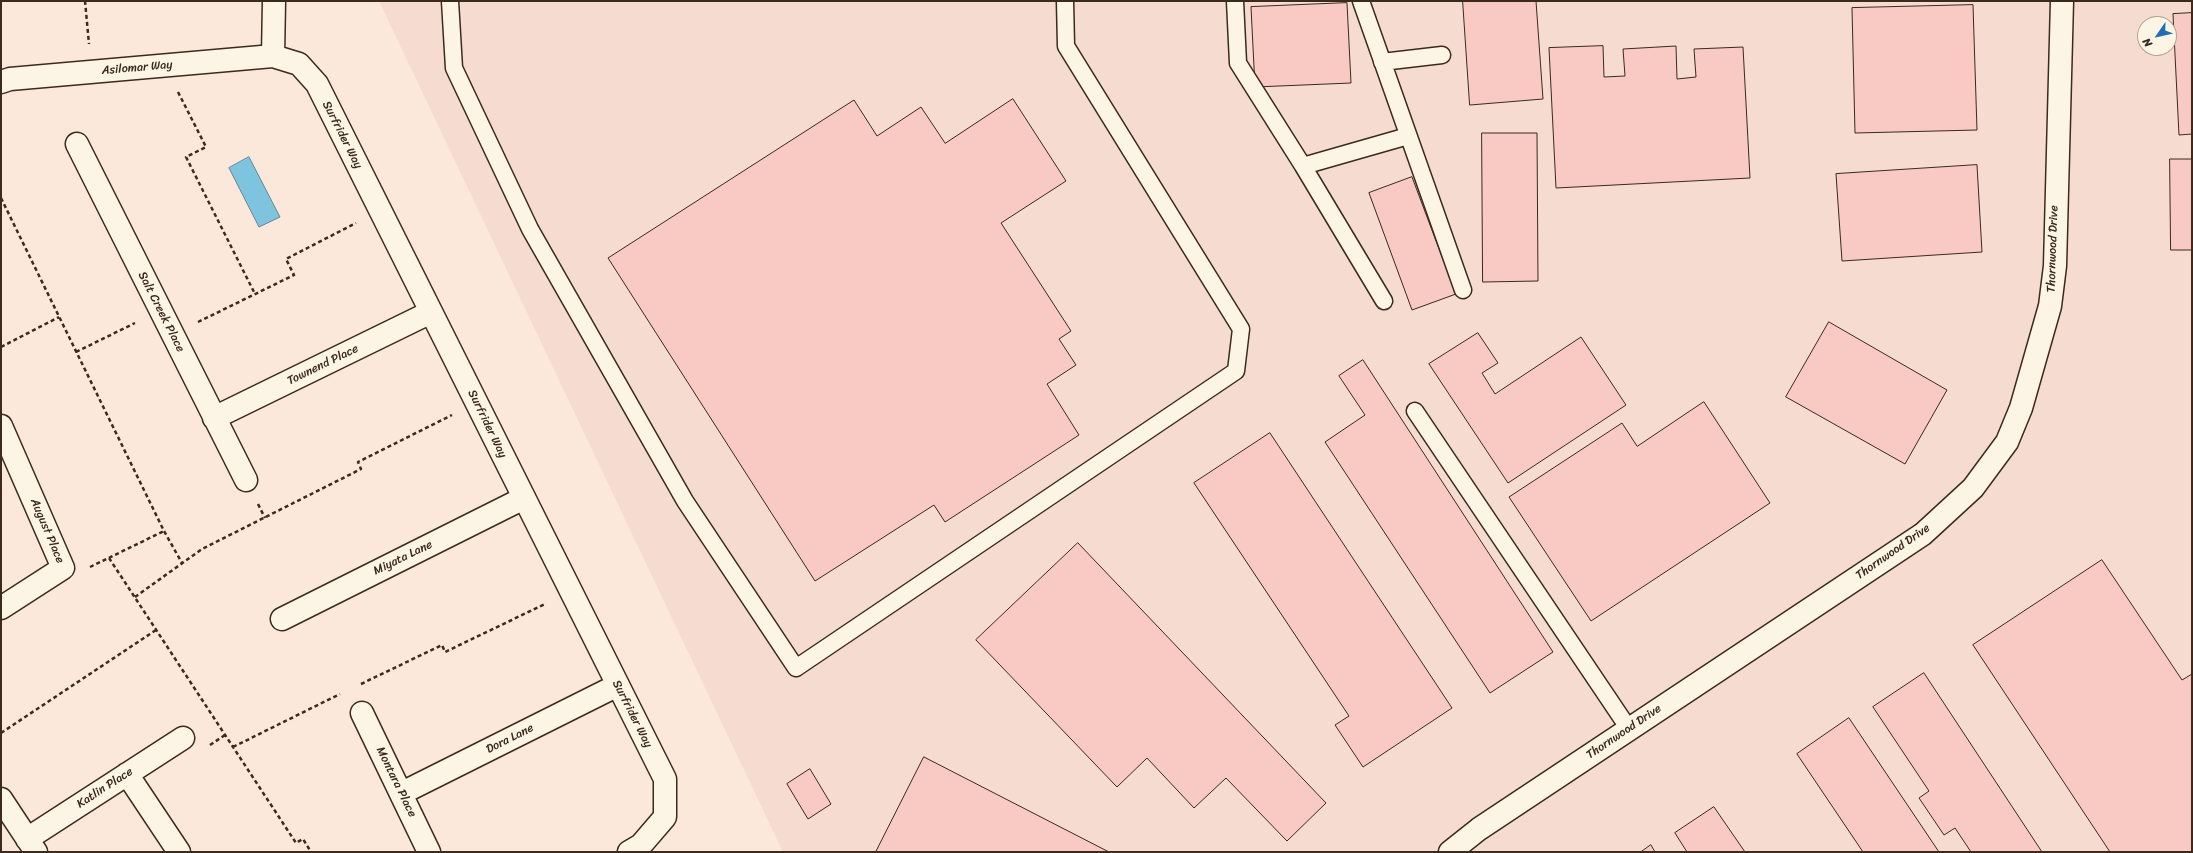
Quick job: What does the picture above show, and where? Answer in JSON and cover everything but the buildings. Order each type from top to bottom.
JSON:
[{"type":"street","points":[[273,56],[274,1]]},
{"type":"street","name":"Thornwood Drive","points":[[1450,852],[1479,829],[1923,534],[1972,488],[2007,442],[2021,408],[2050,306],[2055,266],[2062,1]]},
{"type":"street","name":"Asilomar Way","points":[[1,82],[10,79],[273,56]]},
{"type":"street","name":"Surfrider Way","points":[[273,56],[299,64],[317,84],[665,779],[665,817],[641,845],[630,852]]},
{"type":"street","name":"Salt Creek Place","points":[[77,144],[246,480]]},
{"type":"street","name":"Townend Place","points":[[214,418],[431,312]]},
{"type":"street","name":"August Place","points":[[1,426],[63,568],[1,608]]},
{"type":"street","name":"Miyata Lane","points":[[282,619],[524,498]]},
{"type":"street","name":"Dora Lane","points":[[402,793],[618,685]]},
{"type":"street","name":"Montara Place","points":[[362,713],[402,793],[429,852]]},
{"type":"street","name":"Katlin Place","points":[[31,845],[127,774],[183,738]]},
{"type":"street","points":[[127,774],[179,852]]},
{"type":"street","points":[[1,798],[31,845]]},
{"type":"lane","points":[[450,1],[454,68],[530,229],[685,501],[796,668],[1236,371],[1241,329],[1066,46],[1065,1]]},
{"type":"lane","points":[[1234,1],[1238,63],[1303,166],[1384,301]]},
{"type":"lane","points":[[1361,1],[1463,290]]},
{"type":"lane","points":[[1382,62],[1442,55]]},
{"type":"lane","points":[[1303,166],[1408,136]]},
{"type":"lane","points":[[1415,411],[1629,729]]},
{"type":"path","points":[[85,1],[91,72]]},
{"type":"path","points":[[165,66],[206,147],[186,157],[255,294]]},
{"type":"path","points":[[1,198],[164,531],[182,563]]},
{"type":"path","points":[[172,335],[294,275],[286,259],[381,211]]},
{"type":"path","points":[[76,352],[161,310]]},
{"type":"path","points":[[1,347],[59,317]]},
{"type":"path","points":[[135,596],[202,549],[361,469],[358,462],[477,403]]},
{"type":"path","points":[[63,568],[92,566],[164,531]]},
{"type":"path","points":[[109,558],[296,843],[303,839],[311,852]]},
{"type":"path","points":[[358,686],[442,645],[445,652],[571,591]]},
{"type":"path","points":[[1,733],[156,630]]},
{"type":"path","points":[[233,747],[344,692]]},
{"type":"shaded area","points":[[379,1],[2192,1],[2192,852],[783,852]]},
{"type":"water","points":[[249,157],[280,217],[259,227],[229,168]]}]
